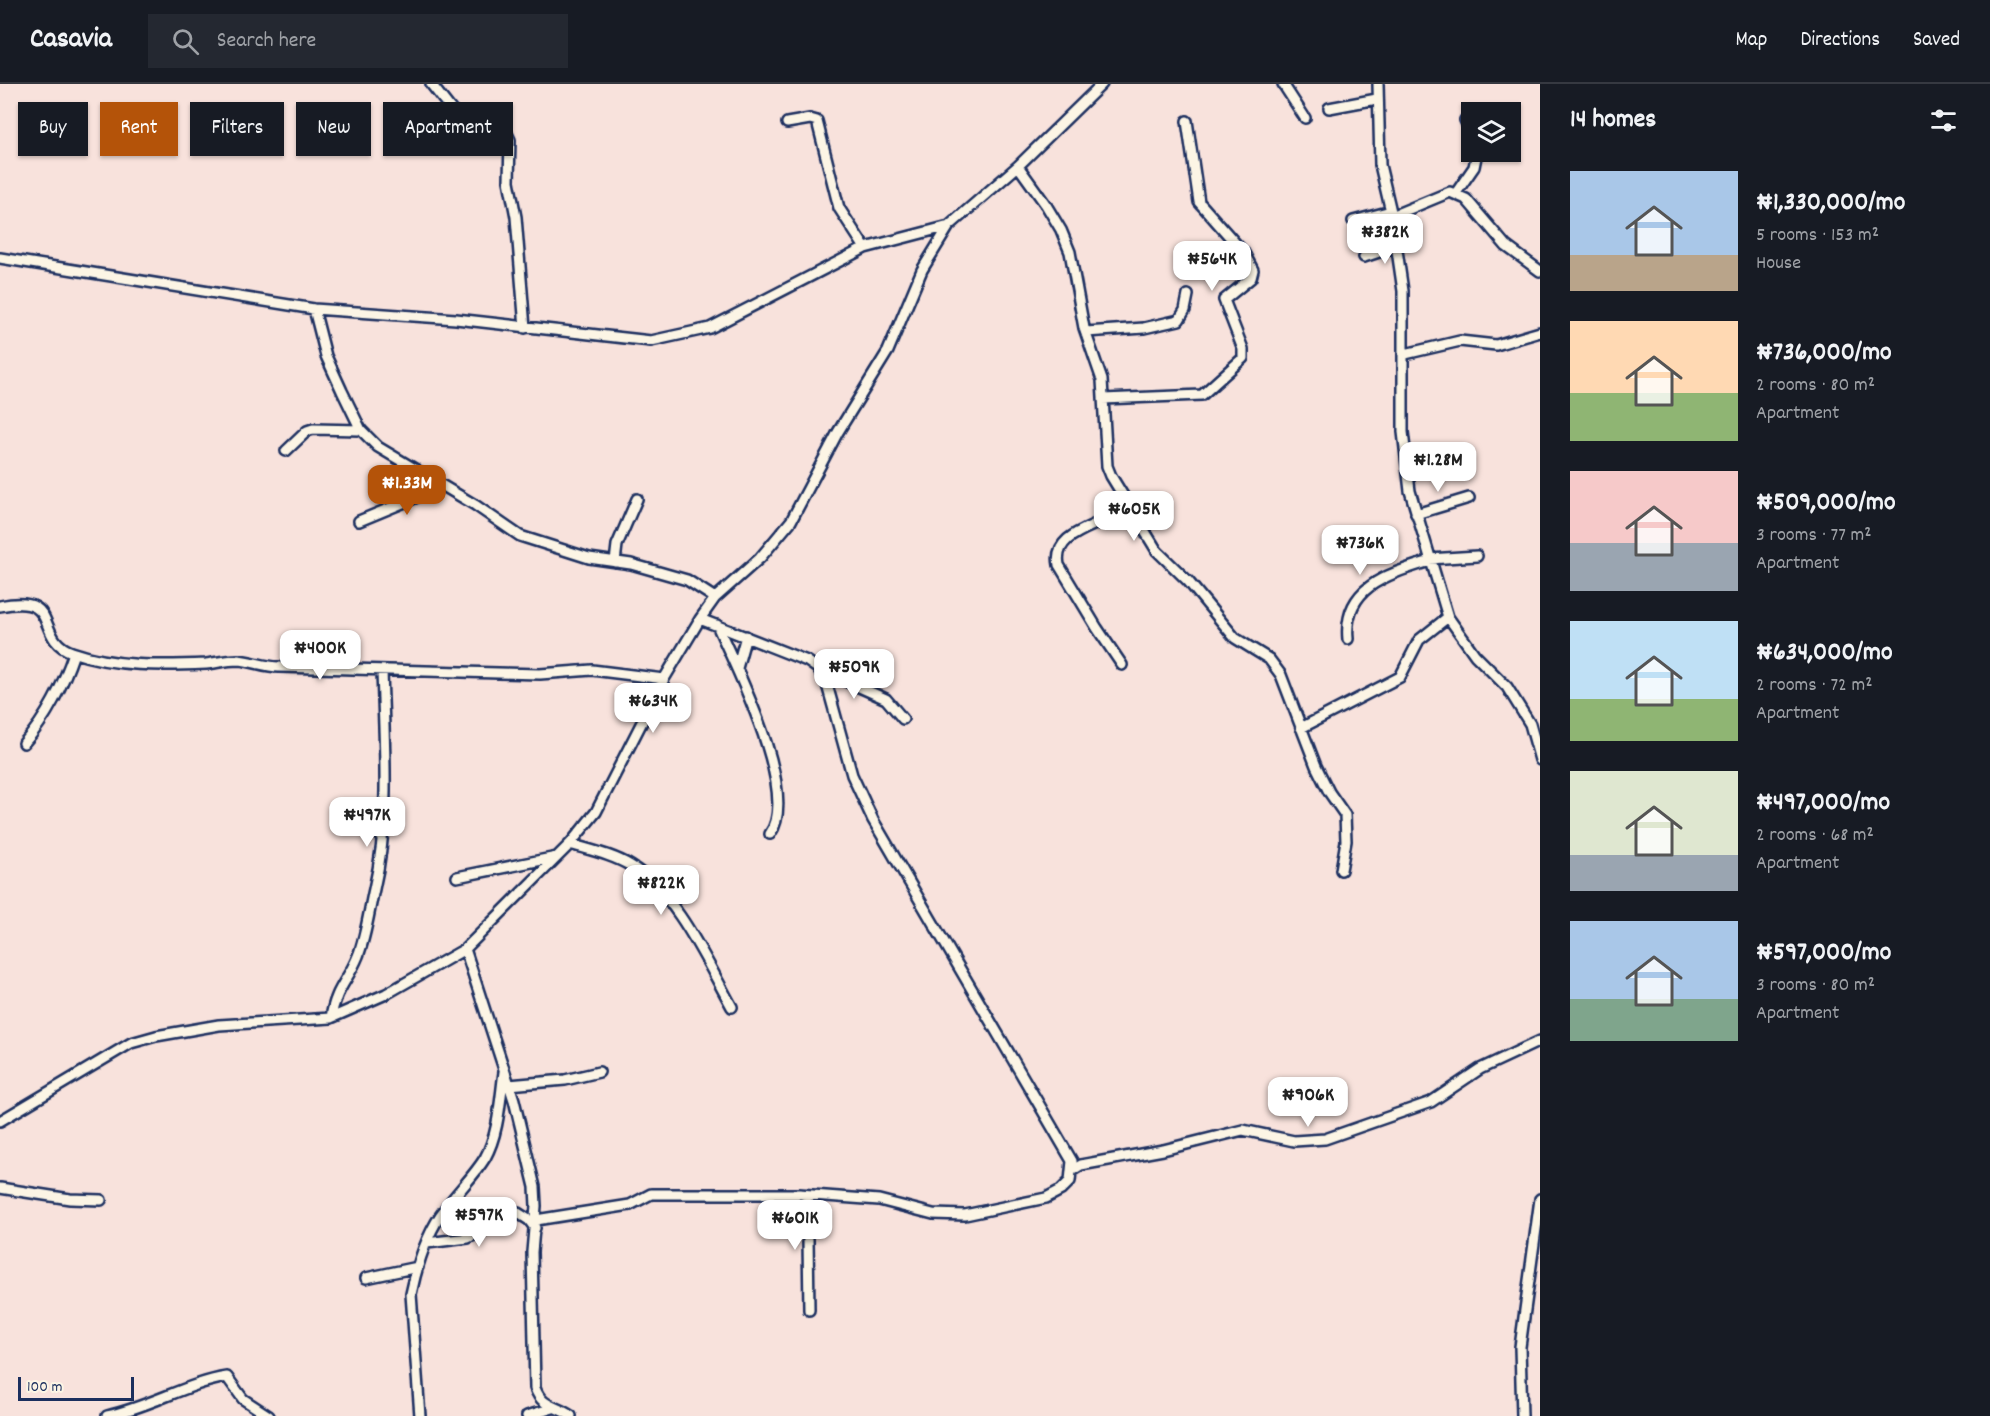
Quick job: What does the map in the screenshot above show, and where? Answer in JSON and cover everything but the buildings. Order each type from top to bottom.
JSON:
[{"type":"street","points":[[430,84],[453,112],[497,126],[506,131],[510,140],[509,181],[516,217],[525,328]]},
{"type":"street","points":[[0,1121],[130,1043],[156,1035],[219,1025],[331,1018],[386,994],[465,949],[570,844],[596,812],[664,679],[700,619],[715,598],[760,558],[791,521],[838,432],[888,351],[922,270],[949,226],[1018,166],[1102,84]]},
{"type":"street","points":[[1283,84],[1305,118]]},
{"type":"street","points":[[1378,84],[1380,165],[1397,246],[1403,291],[1404,460],[1416,514],[1448,617],[1475,654],[1507,687],[1530,724],[1540,760]]},
{"type":"street","points":[[1329,108],[1377,99]]},
{"type":"street","points":[[787,123],[810,119],[817,121],[839,208],[865,248]]},
{"type":"street","points":[[1103,399],[1202,395],[1240,362],[1245,354],[1224,300],[1251,278],[1253,270],[1244,253],[1199,202],[1188,121]]},
{"type":"street","points":[[1456,193],[1475,162]]},
{"type":"street","points":[[1018,166],[1061,230],[1070,252],[1086,332],[1102,380],[1107,466],[1152,545],[1188,581],[1235,638],[1275,666],[1329,792],[1345,815],[1346,841],[1341,870]]},
{"type":"street","points":[[1353,221],[1391,214],[1440,195],[1456,193],[1466,199],[1516,255],[1540,271]]},
{"type":"street","points":[[0,258],[314,309],[456,319],[651,341],[679,337],[710,328],[865,248],[949,226]]},
{"type":"street","points":[[1364,257],[1397,246]]},
{"type":"street","points":[[1086,332],[1144,328],[1179,320],[1185,310],[1188,295]]},
{"type":"street","points":[[314,309],[326,356],[361,430],[378,447],[520,536],[589,558],[687,580],[715,598]]},
{"type":"street","points":[[1405,354],[1453,342],[1496,345],[1540,332]]},
{"type":"street","points":[[286,451],[307,431],[313,429],[361,430]]},
{"type":"street","points":[[359,521],[422,495],[435,481]]},
{"type":"street","points":[[1416,514],[1469,498]]},
{"type":"street","points":[[615,562],[617,545],[637,499]]},
{"type":"street","points":[[1122,665],[1096,628],[1059,565],[1058,557],[1062,545],[1081,530],[1123,510],[1127,503]]},
{"type":"street","points":[[1348,639],[1348,615],[1366,589],[1386,574],[1430,560],[1477,556]]},
{"type":"street","points":[[0,606],[19,603],[34,605],[43,616],[53,637],[62,646],[74,653],[124,664],[182,665],[239,660],[264,667],[459,670],[540,674],[592,670],[664,679]]},
{"type":"street","points":[[1301,728],[1400,677],[1419,640],[1448,617]]},
{"type":"street","points":[[700,619],[785,651],[816,668],[886,699],[903,719]]},
{"type":"street","points":[[717,625],[764,734],[771,760],[778,817],[770,834]]},
{"type":"street","points":[[737,669],[746,636]]},
{"type":"street","points":[[24,743],[43,716],[74,653]]},
{"type":"street","points":[[427,1243],[468,1238],[518,1213],[535,1224],[630,1205],[651,1194],[807,1195],[879,1200],[933,1215],[965,1215],[1046,1198],[1070,1181],[1073,1170],[1064,1146],[873,820],[852,775],[830,693],[816,668]]},
{"type":"street","points":[[331,1018],[336,992],[358,955],[375,887],[385,824],[386,772],[382,670]]},
{"type":"street","points":[[570,844],[630,865],[645,876],[689,929],[732,1007]]},
{"type":"street","points":[[456,877],[558,856]]},
{"type":"street","points":[[465,949],[505,1070],[535,1187],[532,1252],[533,1372],[539,1399],[547,1406],[572,1416]]},
{"type":"street","points":[[1073,1170],[1081,1165],[1163,1150],[1244,1130],[1294,1141],[1325,1139],[1431,1102],[1480,1069],[1540,1041]]},
{"type":"street","points":[[420,1416],[411,1294],[427,1243],[444,1210],[485,1157],[494,1135],[505,1070]]},
{"type":"street","points":[[509,1085],[566,1080],[599,1072]]},
{"type":"street","points":[[0,1188],[101,1200]]},
{"type":"street","points":[[807,1195],[805,1212],[808,1239],[809,1310]]},
{"type":"street","points":[[1522,1416],[1520,1347],[1540,1199]]},
{"type":"street","points":[[366,1278],[418,1267]]},
{"type":"street","points":[[107,1416],[137,1410],[213,1379],[227,1377],[243,1399],[269,1416]]},
{"type":"street","points":[[527,1416],[539,1399]]},
{"type":"street","points":[[527,1416],[556,1408]]}]
